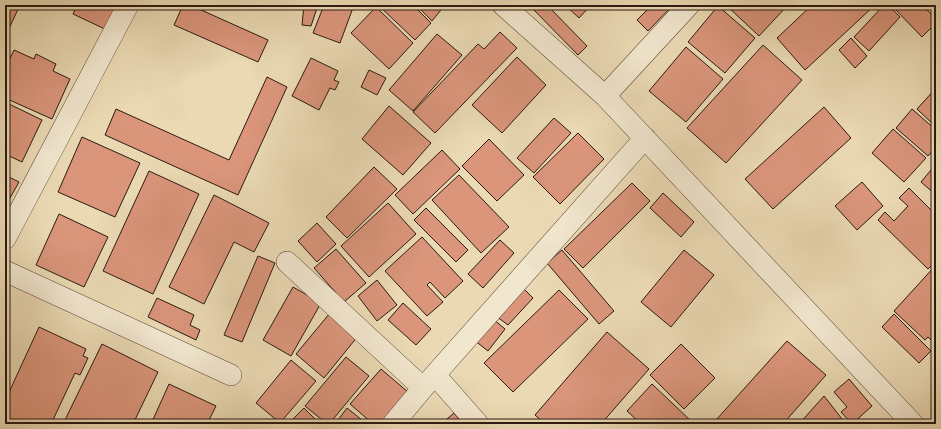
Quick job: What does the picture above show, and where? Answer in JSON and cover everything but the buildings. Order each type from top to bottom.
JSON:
[{"type":"street","points":[[5,239],[128,5]]},
{"type":"street","points":[[503,5],[605,96],[913,424]]},
{"type":"street","points":[[605,96],[689,5]]},
{"type":"street","points":[[393,424],[429,381],[645,138]]},
{"type":"street","points":[[286,262],[429,381],[478,424]]},
{"type":"street","points":[[5,271],[231,375]]}]
